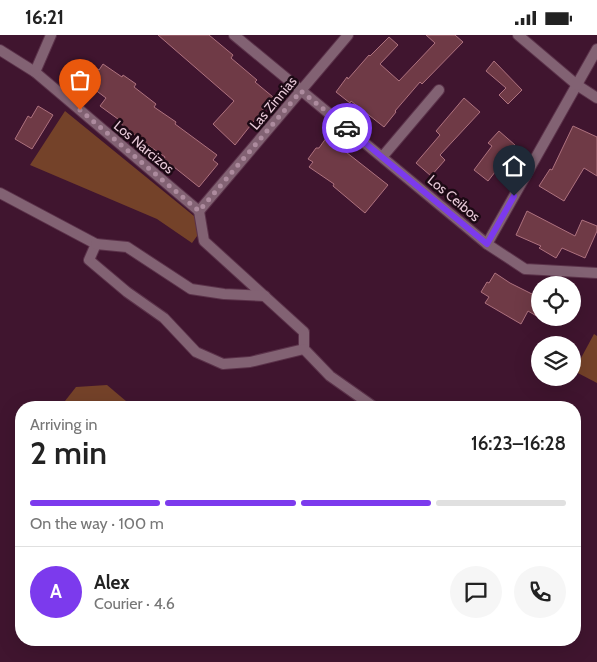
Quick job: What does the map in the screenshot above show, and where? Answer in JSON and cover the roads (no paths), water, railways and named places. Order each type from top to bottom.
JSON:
[{"type":"street","points":[[35,72],[51,35]]},
{"type":"street","name":"Los Ceibos","points":[[234,35],[383,156],[487,244],[525,269],[597,273]]},
{"type":"street","name":"Las Zinnias","points":[[199,211],[348,35]]},
{"type":"street","points":[[518,35],[576,85],[597,98]]},
{"type":"street","points":[[487,244],[597,49]]},
{"type":"street","name":"Los Narcizos","points":[[0,50],[35,72],[199,211]]},
{"type":"street","points":[[383,156],[439,90]]},
{"type":"street","points":[[0,193],[96,243],[127,247],[191,289],[224,294],[265,296]]},
{"type":"street","points":[[199,211],[204,241],[304,332],[304,349],[330,377],[365,401]]},
{"type":"street","points":[[96,243],[89,260],[126,292],[164,318],[196,352],[223,364],[250,362],[304,349]]}]
